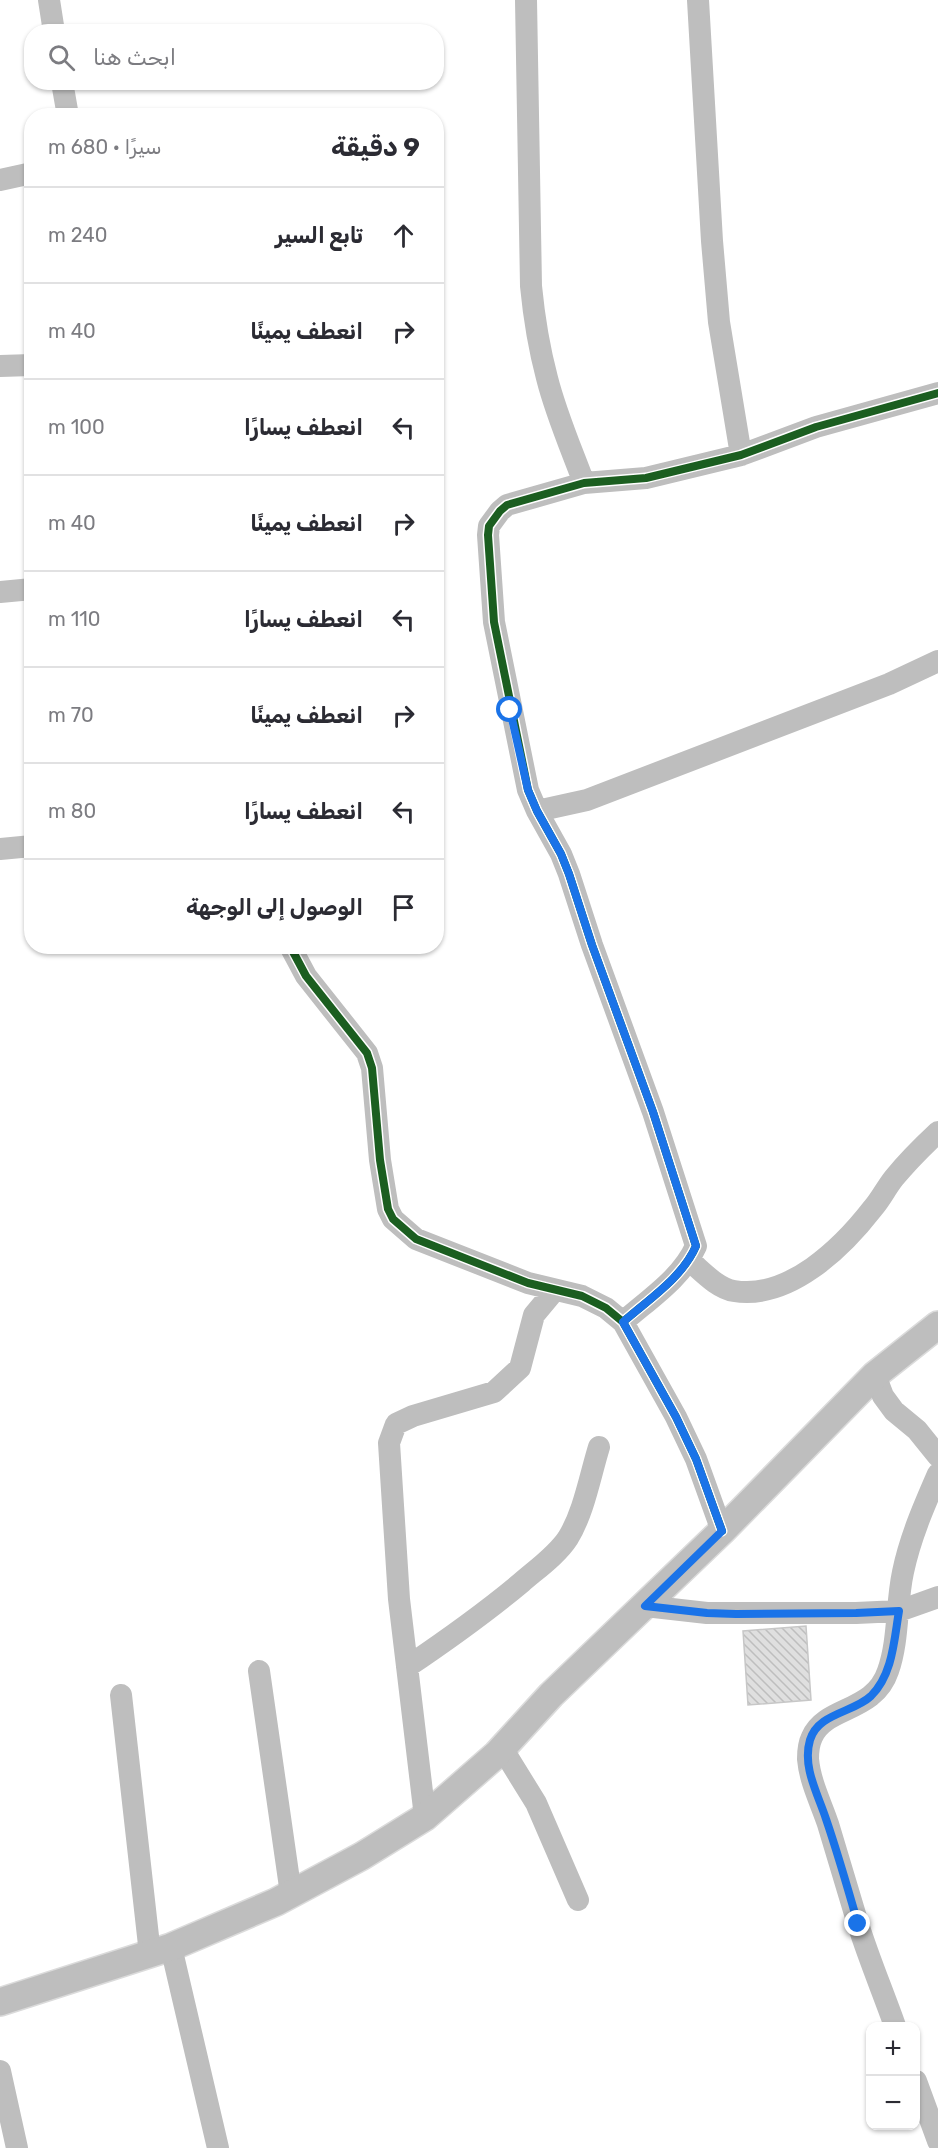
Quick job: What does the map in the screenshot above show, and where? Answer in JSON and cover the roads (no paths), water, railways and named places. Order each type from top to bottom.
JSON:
[{"type":"main road","points":[[0,2002],[161,1951],[291,1894],[362,1856],[425,1817],[502,1748],[551,1695],[722,1531],[875,1375],[938,1324]]},
{"type":"street","points":[[49,0],[53,24]]},
{"type":"street","points":[[526,0],[531,286],[534,315],[546,376],[557,413],[584,483]]},
{"type":"street","points":[[698,0],[719,322],[741,455]]},
{"type":"street","points":[[63,90],[67,108]]},
{"type":"street","points":[[0,180],[24,175]]},
{"type":"street","points":[[0,366],[24,365]]},
{"type":"street","points":[[623,1322],[690,1261],[696,1246],[660,1134],[569,874],[528,790],[496,633],[489,526],[507,505],[584,483],[646,477],[741,455],[816,427],[938,393]]},
{"type":"street","points":[[0,592],[24,590]]},
{"type":"street","points":[[537,811],[598,796],[889,684],[938,661]]},
{"type":"street","points":[[0,849],[24,847]]},
{"type":"street","points":[[294,954],[306,976],[367,1053],[372,1068],[381,1170],[388,1209],[393,1219],[416,1239],[528,1283],[582,1296],[606,1308],[623,1322],[676,1417],[696,1459],[722,1531]]},
{"type":"street","points":[[690,1261],[717,1284],[733,1291],[756,1292],[786,1284],[822,1262],[852,1234],[894,1179],[938,1132]]},
{"type":"street","points":[[425,1817],[399,1599],[389,1443],[396,1424],[413,1416],[494,1392],[520,1368],[534,1315],[554,1291]]},
{"type":"street","points":[[875,1375],[883,1396],[894,1411],[917,1430],[938,1456]]},
{"type":"street","points":[[407,1667],[460,1632],[506,1596],[545,1563],[568,1538],[581,1507],[599,1447]]},
{"type":"street","points":[[894,2022],[858,1924],[826,1818],[812,1781],[808,1758],[810,1740],[815,1730],[825,1720],[860,1705],[871,1696],[888,1672],[903,1574],[922,1509],[938,1474]]},
{"type":"street","points":[[645,1606],[736,1614],[856,1613],[899,1611],[938,1598]]},
{"type":"street","points":[[259,1671],[291,1894]]},
{"type":"street","points":[[121,1695],[161,1951],[218,2148]]},
{"type":"street","points":[[502,1748],[536,1803],[578,1900]]},
{"type":"street","points":[[0,2072],[16,2148]]},
{"type":"street","points":[[920,2094],[938,2140]]}]
